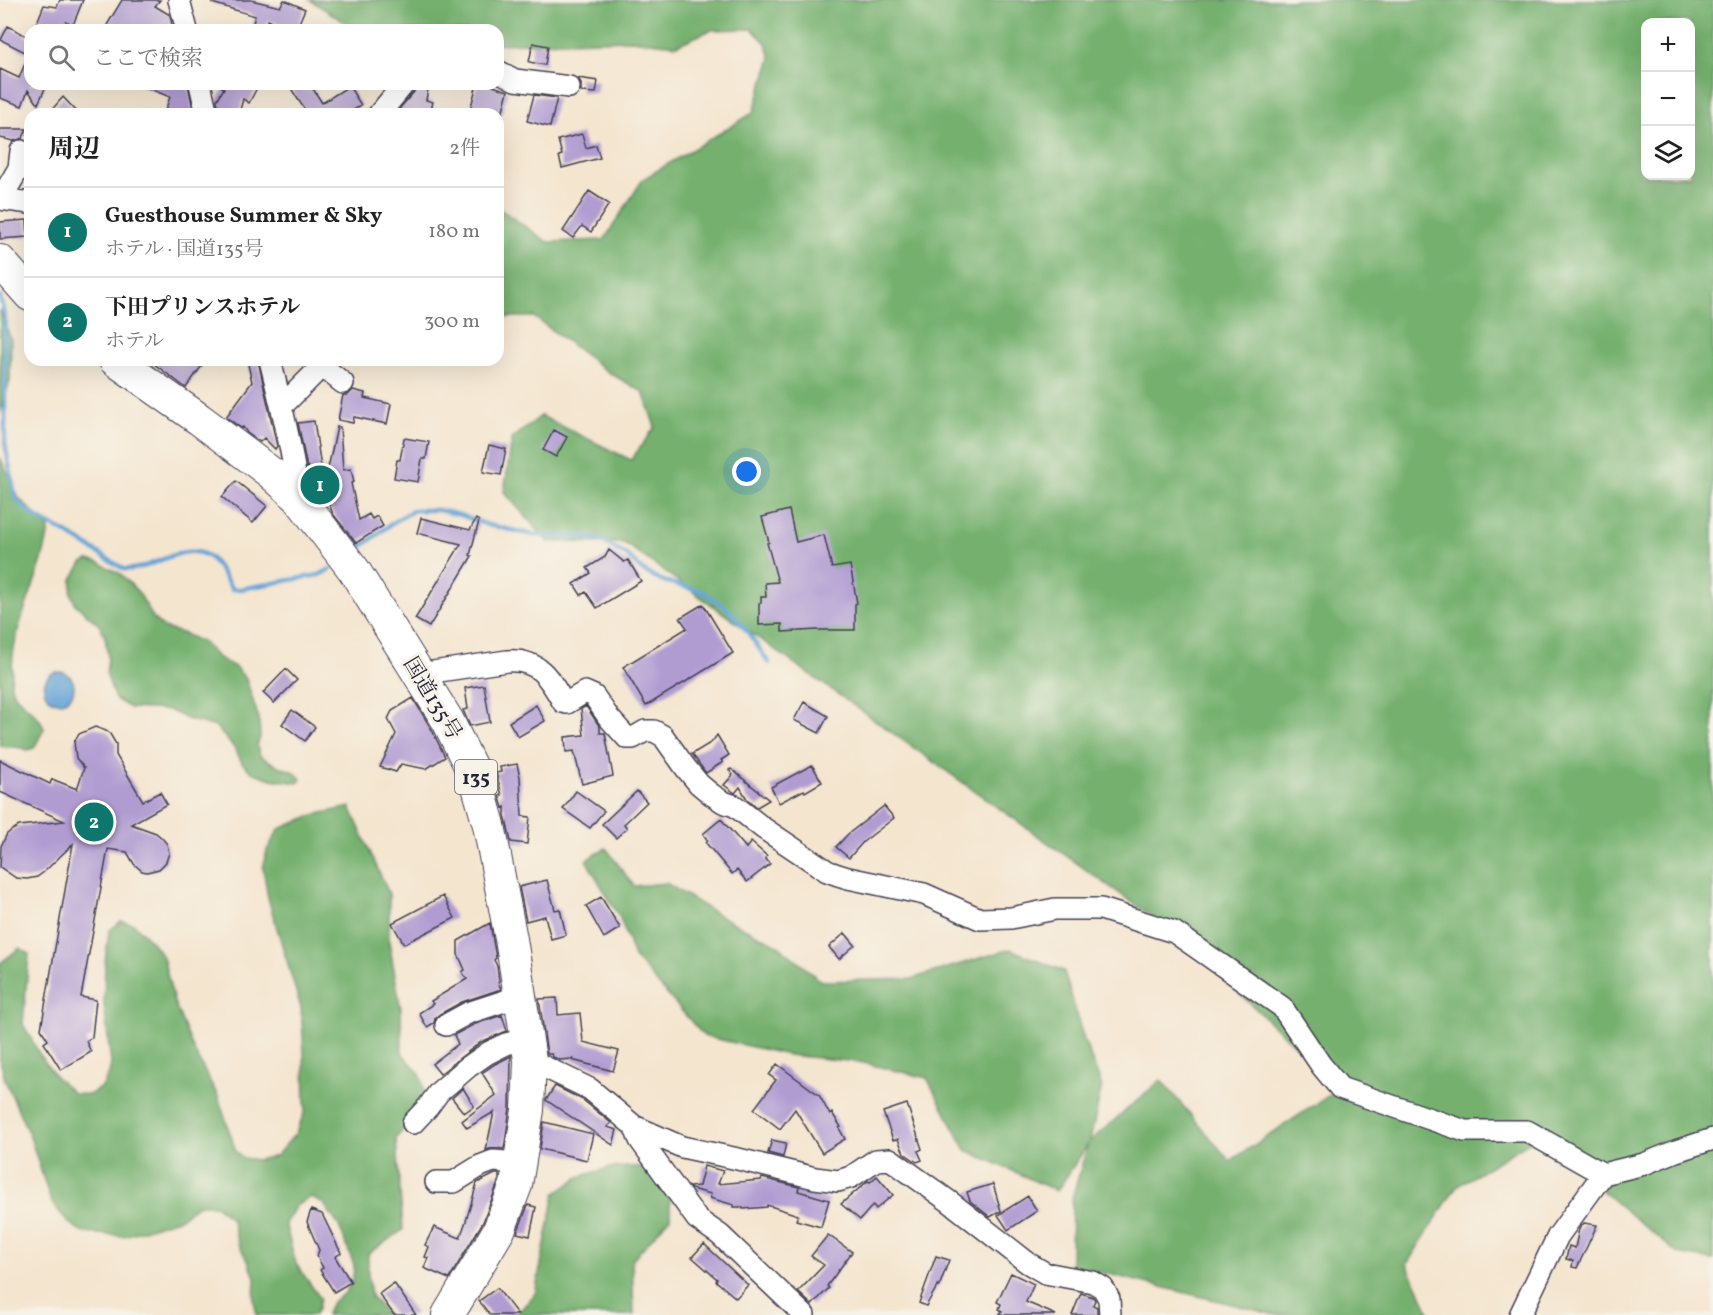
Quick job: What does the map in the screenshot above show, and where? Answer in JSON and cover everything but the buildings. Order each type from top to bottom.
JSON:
[{"type":"highway","points":[[0,261],[24,288]]},
{"type":"highway","name":"国道135号","points":[[125,366],[200,419],[271,473],[298,497],[354,570],[448,721],[466,754],[482,797],[511,939],[528,1050],[528,1110],[516,1185],[499,1230],[460,1309]]},
{"type":"street","points":[[179,0],[185,24]]},
{"type":"street","points":[[504,74],[515,80],[568,87]]},
{"type":"street","points":[[201,90],[206,108]]},
{"type":"street","points":[[384,108],[399,90]]},
{"type":"street","points":[[21,151],[19,168],[0,199],[24,202]]},
{"type":"street","points":[[272,366],[282,406],[298,497]]},
{"type":"street","points":[[282,406],[322,366],[343,383]]},
{"type":"street","points":[[419,674],[518,660],[531,664],[546,675],[563,702],[567,703],[585,692],[594,696],[627,738],[633,738],[645,731],[654,731],[663,736],[699,784],[711,794],[735,806],[763,828],[827,871],[848,878],[924,894],[980,919],[1011,918],[1055,909],[1101,909],[1174,932],[1282,1007],[1321,1065],[1340,1088],[1466,1131],[1527,1131],[1603,1174]]},
{"type":"street","points":[[446,1025],[468,1013],[520,996]]},
{"type":"street","points":[[413,1123],[439,1092],[488,1053],[506,1044],[528,1050],[590,1089],[634,1126],[682,1147],[815,1178],[838,1181],[851,1177],[876,1160],[890,1159],[1028,1263],[1045,1273],[1093,1282],[1103,1288],[1109,1299],[1110,1315]]},
{"type":"street","points":[[634,1126],[640,1140],[697,1219],[720,1235],[804,1315]]},
{"type":"street","points":[[1520,1315],[1558,1236],[1603,1174],[1644,1164],[1713,1139]]},
{"type":"street","points":[[436,1182],[454,1182],[480,1166],[494,1161],[520,1163]]},
{"type":"green space","points":[[310,0],[1713,0],[1713,1260],[1678,1254],[1537,1137],[1456,1187],[1407,1264],[1431,1315],[1276,1315],[1071,1265],[1072,1198],[1088,1144],[1057,1191],[966,1150],[927,1078],[859,1062],[788,1055],[704,1036],[634,957],[620,918],[586,860],[606,848],[634,886],[666,883],[720,916],[778,945],[821,981],[911,979],[1010,949],[1064,971],[1084,1040],[1102,1086],[1090,1141],[1161,1080],[1230,1161],[1340,1088],[1174,932],[624,543],[548,542],[504,492],[512,439],[541,416],[631,460],[655,427],[643,392],[608,372],[534,317],[504,317],[504,212],[548,242],[604,240],[643,179],[753,113],[771,58],[766,43],[752,29],[711,30],[677,45],[631,40],[504,44],[504,24],[348,24]]},
{"type":"green space","points":[[0,309],[11,340],[10,381],[0,413]]},
{"type":"green space","points":[[0,457],[18,497],[49,528],[41,564],[22,617],[13,653],[11,686],[13,692],[38,717],[44,729],[34,748],[27,750],[0,746]]},
{"type":"green space","points":[[88,560],[98,562],[121,574],[139,593],[154,619],[164,628],[204,643],[217,657],[235,667],[246,679],[259,719],[260,737],[257,746],[260,756],[295,772],[301,779],[298,783],[271,779],[252,772],[242,763],[235,749],[216,727],[187,719],[169,710],[130,708],[115,699],[106,673],[108,657],[105,637],[99,625],[76,605],[71,594],[72,579],[82,563]]},
{"type":"green space","points":[[350,807],[389,894],[389,942],[401,1009],[402,1053],[420,1074],[426,1098],[396,1139],[403,1230],[368,1254],[371,1296],[387,1315],[326,1315],[332,1302],[345,1293],[353,1279],[354,1265],[339,1226],[324,1204],[311,1197],[297,1205],[285,1223],[296,1264],[320,1298],[318,1309],[314,1315],[257,1315],[254,1301],[255,1277],[238,1243],[232,1220],[215,1205],[197,1205],[181,1218],[124,1236],[84,1233],[69,1223],[51,1202],[30,1137],[5,1080],[0,1060],[0,963],[20,948],[29,954],[23,1024],[54,1075],[73,1093],[89,1095],[103,1086],[111,1064],[104,1005],[105,961],[109,931],[121,921],[134,924],[163,957],[174,1002],[195,1053],[218,1096],[236,1152],[243,1158],[258,1160],[276,1156],[296,1133],[305,1111],[304,1051],[301,1008],[268,898],[263,868],[267,850],[279,829],[313,815]]},
{"type":"green space","points":[[648,1166],[670,1198],[670,1218],[632,1260],[634,1315],[516,1315],[535,1294],[555,1194],[579,1177],[609,1168]]},
{"type":"water","points":[[59,672],[65,673],[73,681],[73,693],[65,701],[59,702],[53,701],[45,693],[44,687],[45,681],[53,673]]},
{"type":"waterway","points":[[0,297],[5,317],[5,443],[15,496],[25,509],[124,569],[134,569],[186,552],[196,552],[206,555],[213,561],[232,589],[319,575],[331,569]]},
{"type":"waterway","points":[[357,550],[395,521],[414,510],[438,510],[488,525],[534,535],[586,537],[600,540],[628,556],[642,570],[660,580],[703,592],[727,608],[747,631],[769,663]]},
{"type":"place","name":"Guesthouse Summer & Sky","points":[[320,485]]},
{"type":"place","name":"下田プリンスホテル","points":[[94,822]]}]
